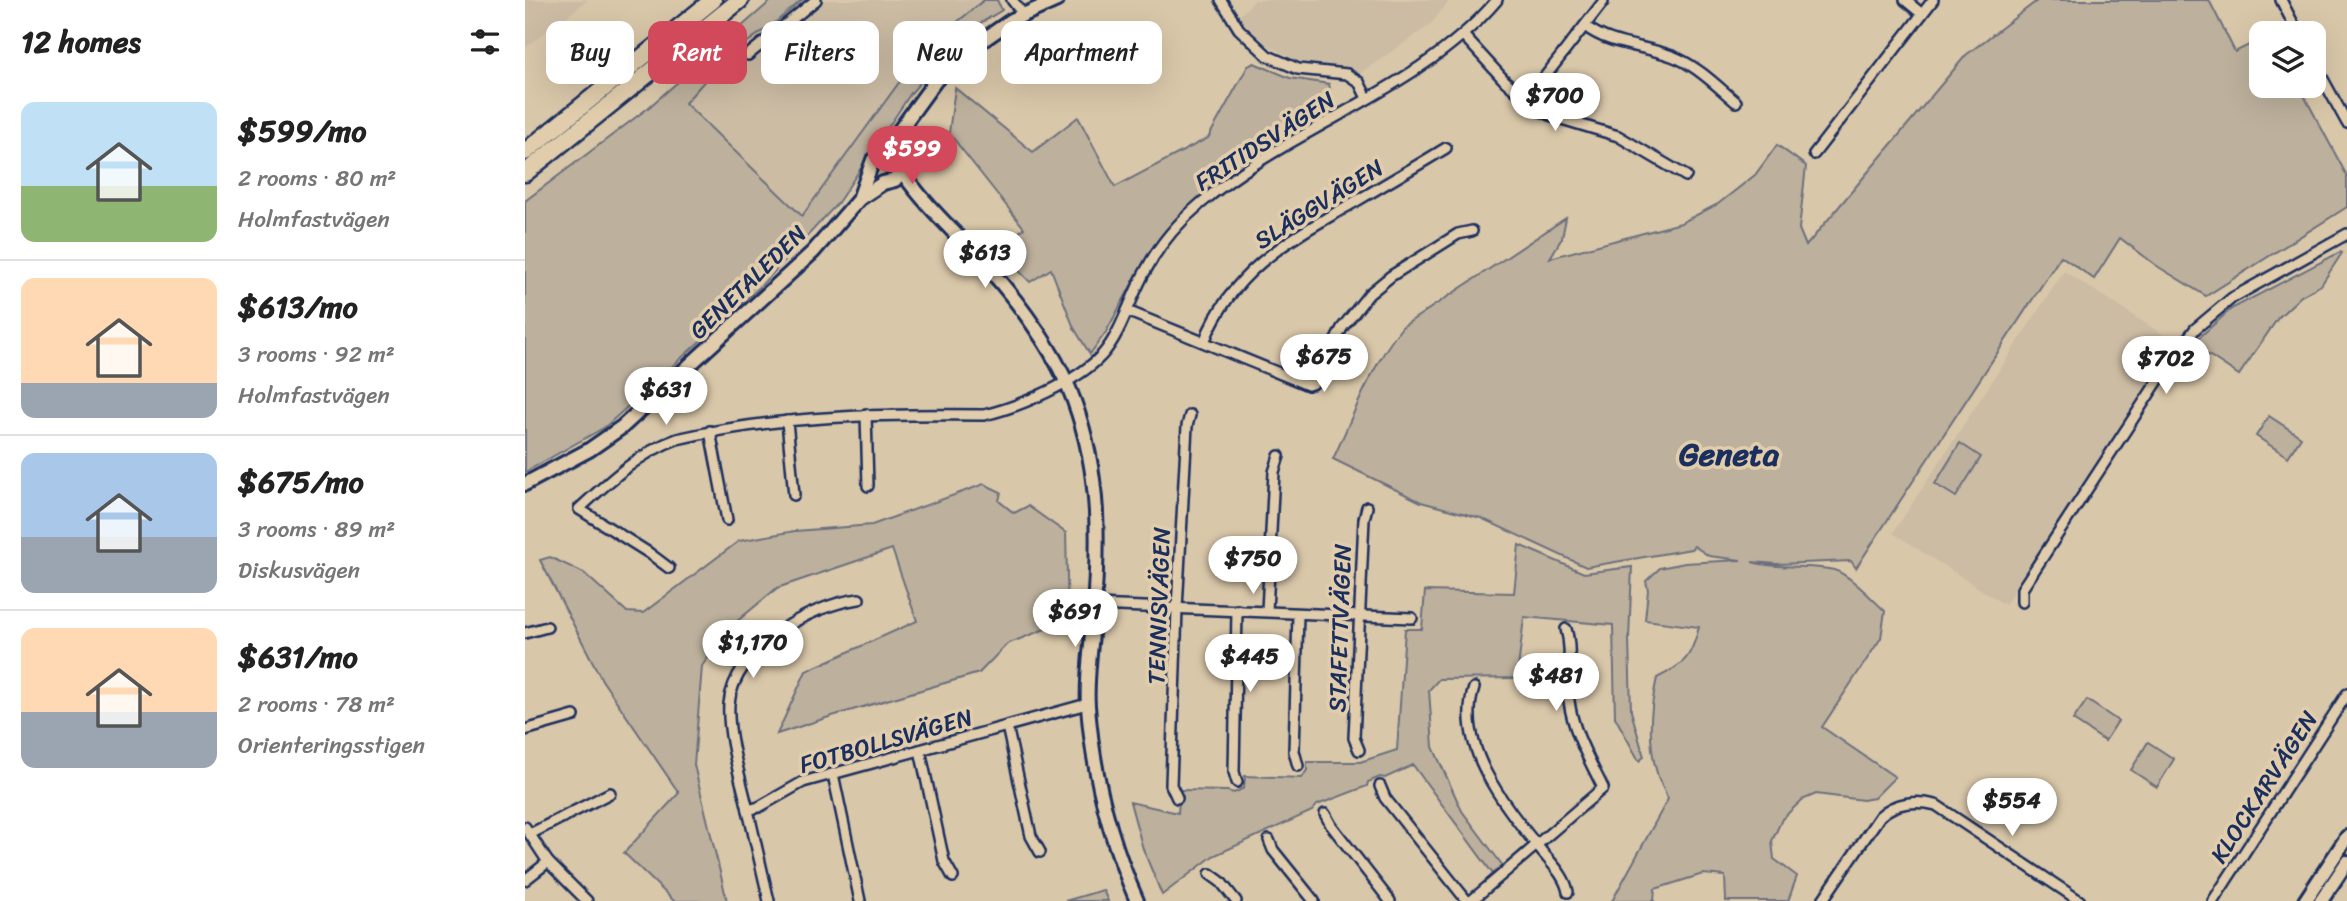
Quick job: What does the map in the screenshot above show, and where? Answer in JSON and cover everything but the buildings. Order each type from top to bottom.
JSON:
[{"type":"highway","points":[[525,152],[713,0]]},
{"type":"highway","points":[[525,173],[740,0]]},
{"type":"main road","name":"GENETALEDEN","points":[[859,199],[876,157],[883,153],[906,124],[936,80],[989,34],[1023,14],[1057,0]]},
{"type":"main road","name":"GENETALEDEN","points":[[525,484],[589,450],[622,427],[813,252],[859,199],[898,177],[906,124]]},
{"type":"main road","points":[[883,153],[892,155],[916,192],[1002,284],[1030,323],[1065,381],[1085,436],[1094,479],[1097,530],[1087,704],[1098,777],[1110,831],[1137,901]]},
{"type":"main road","points":[[870,168],[872,176],[916,192]]},
{"type":"main road","points":[[2305,901],[2347,836]]},
{"type":"main road","points":[[2321,901],[2347,862]]},
{"type":"street","points":[[748,55],[816,0]]},
{"type":"street","points":[[1012,0],[1023,14]]},
{"type":"street","points":[[1221,0],[1239,29],[1268,56],[1298,69],[1347,74],[1359,82],[1367,98]]},
{"type":"street","name":"FRITIDSVÄGEN","points":[[669,569],[649,553],[579,509],[650,452],[677,439],[710,431],[866,414],[984,415],[1002,411],[1065,381],[1101,355],[1117,332],[1151,261],[1170,234],[1200,204],[1272,153],[1422,65],[1463,35],[1497,0]]},
{"type":"street","points":[[1905,0],[1922,14]]},
{"type":"street","points":[[1814,154],[1933,0]]},
{"type":"street","points":[[2281,0],[2292,21]]},
{"type":"street","points":[[1526,101],[1603,2]]},
{"type":"street","points":[[1585,26],[1605,37],[1678,59],[1736,102]]},
{"type":"street","points":[[1463,35],[1526,101],[1555,117],[1618,136],[1686,176]]},
{"type":"street","points":[[2326,85],[2347,123]]},
{"type":"street","name":"SLÄGGVÄGEN","points":[[1204,342],[1214,319],[1229,297],[1265,257],[1446,148]]},
{"type":"street","points":[[1127,311],[1308,385],[1314,383],[1342,328],[1369,294],[1391,276],[1458,234],[1472,231]]},
{"type":"street","points":[[2022,602],[2022,589],[2172,359],[2195,329],[2232,298],[2347,234]]},
{"type":"street","points":[[866,414],[868,486]]},
{"type":"street","name":"TENNISVÄGEN","points":[[1177,798],[1171,785],[1177,609],[1187,426],[1190,415]]},
{"type":"street","points":[[787,421],[794,495]]},
{"type":"street","points":[[710,431],[727,520]]},
{"type":"street","points":[[1267,611],[1274,472],[1279,456]]},
{"type":"street","name":"STAFETTVÄGEN","points":[[1359,750],[1355,738],[1359,615],[1364,519],[1367,507]]},
{"type":"street","points":[[769,901],[729,715],[733,687],[744,667],[764,642],[796,621],[844,600],[859,598]]},
{"type":"street","points":[[1094,605],[1412,618]]},
{"type":"street","points":[[1237,610],[1234,772],[1237,782]]},
{"type":"street","points":[[1298,614],[1294,751],[1298,766]]},
{"type":"street","points":[[525,634],[547,627]]},
{"type":"street","points":[[1380,786],[1385,798],[1469,901],[1537,846],[1603,788],[1575,729],[1569,703],[1569,640],[1566,629]]},
{"type":"street","points":[[1474,688],[1470,702],[1475,746],[1489,777],[1537,846],[1566,881],[1568,892]]},
{"type":"street","name":"KLOCKARVÄGEN","points":[[2213,901],[2347,694]]},
{"type":"street","name":"FOTBOLLSVÄGEN","points":[[748,810],[759,807],[803,782],[1087,704]]},
{"type":"street","points":[[525,730],[574,716]]},
{"type":"street","points":[[1007,726],[1031,836],[1040,852]]},
{"type":"street","points":[[920,750],[944,861],[953,877]]},
{"type":"street","points":[[833,774],[860,901]]},
{"type":"street","points":[[587,901],[548,862],[527,831],[610,793]]},
{"type":"street","points":[[1822,901],[1880,816],[1887,810],[1919,802],[1936,805],[2080,901]]},
{"type":"street","points":[[1325,814],[1390,901]]},
{"type":"street","points":[[1269,841],[1273,850],[1314,901]]},
{"type":"street","points":[[525,880],[548,862]]},
{"type":"street","points":[[1210,874],[1221,882],[1236,901]]},
{"type":"shaded area","points":[[525,0],[588,0],[560,21],[546,21],[546,32],[525,48]]},
{"type":"shaded area","points":[[772,0],[802,0],[777,21],[761,21],[761,32],[747,43],[747,22]]},
{"type":"shaded area","points":[[802,0],[984,0],[958,21],[893,21],[893,84],[898,84],[802,216],[685,103],[702,84],[747,84],[747,43],[761,32],[761,84],[879,84],[879,21],[777,21]]},
{"type":"shaded area","points":[[984,0],[997,0],[1002,10],[984,21],[958,21]]},
{"type":"shaded area","points":[[1255,0],[1450,0],[1430,25],[1359,74],[1297,61],[1259,40],[1239,16]]},
{"type":"shaded area","points":[[2038,0],[2209,0],[2235,52],[2249,45],[2249,98],[2305,98],[2347,176],[2347,207],[2206,296],[2157,266],[2120,238],[2094,279],[2061,256],[1856,568],[1851,561],[1777,564],[1752,562],[1840,572],[1885,611],[1881,638],[1822,727],[1895,777],[1874,798],[1863,800],[1816,794],[1802,800],[1782,819],[1772,841],[1774,859],[1797,876],[1788,901],[1726,901],[1725,876],[1703,874],[1655,889],[1654,901],[1612,901],[1668,799],[1658,776],[1652,750],[1652,713],[1657,678],[1686,659],[1699,627],[1645,620],[1648,590],[1646,581],[1660,568],[1685,563],[1741,560],[1709,556],[1694,546],[1691,549],[1586,567],[1481,518],[1421,502],[1333,459],[1381,358],[1402,327],[1566,218],[1562,238],[1550,258],[1681,223],[1718,204],[1755,175],[1777,145],[1806,166],[1799,229],[1806,246],[1966,55]]},
{"type":"shaded area","points":[[1254,63],[1290,78],[1329,84],[1331,96],[1340,112],[1251,163],[1157,247],[1090,354],[1074,328],[1051,269],[1030,282],[998,249],[1024,228],[949,133],[955,88],[1033,152],[1078,117],[1115,187],[1208,138],[1248,66]]},
{"type":"shaded area","points":[[676,84],[702,84],[685,103],[802,216],[898,84],[919,84],[837,204],[760,287],[605,427],[525,472],[525,201]]},
{"type":"shaded area","points":[[2342,253],[2321,285],[2301,296],[2278,318],[2239,375],[2192,344],[2231,309]]},
{"type":"shaded area","points":[[2064,271],[2176,343],[2005,605],[1893,533]]},
{"type":"shaded area","points":[[2269,416],[2301,437],[2288,457],[2256,436]]},
{"type":"shaded area","points":[[1960,443],[1981,457],[1956,497],[1935,484]]},
{"type":"shaded area","points":[[984,484],[1001,492],[999,501],[1014,513],[1028,506],[1066,533],[1068,620],[1007,644],[979,673],[777,734],[806,671],[917,621],[892,549],[777,588],[729,628],[702,666],[694,765],[727,901],[674,901],[624,853],[679,793],[602,680],[540,560],[550,557],[584,573],[627,612],[643,613],[739,541],[795,531],[872,525]]},
{"type":"shaded area","points":[[1519,545],[1584,573],[1632,567],[1629,639],[1631,711],[1644,757],[1639,761],[1615,717],[1613,625],[1524,617],[1517,678],[1439,679],[1429,690],[1433,747],[1462,811],[1503,866],[1493,874],[1413,765],[1317,805],[1312,811],[1213,856],[1162,895],[1143,849],[1130,802],[1178,813],[1180,790],[1234,793],[1244,788],[1245,776],[1302,778],[1307,770],[1307,762],[1360,762],[1397,750],[1405,629],[1422,629],[1425,591],[1514,593]]},
{"type":"shaded area","points":[[2087,700],[2118,721],[2105,741],[2073,720]]},
{"type":"shaded area","points":[[2148,742],[2174,759],[2157,787],[2131,770]]},
{"type":"shaded area","points":[[1103,890],[1108,901],[1065,901]]},
{"type":"district","name":"Geneta","points":[[1729,454]]}]
